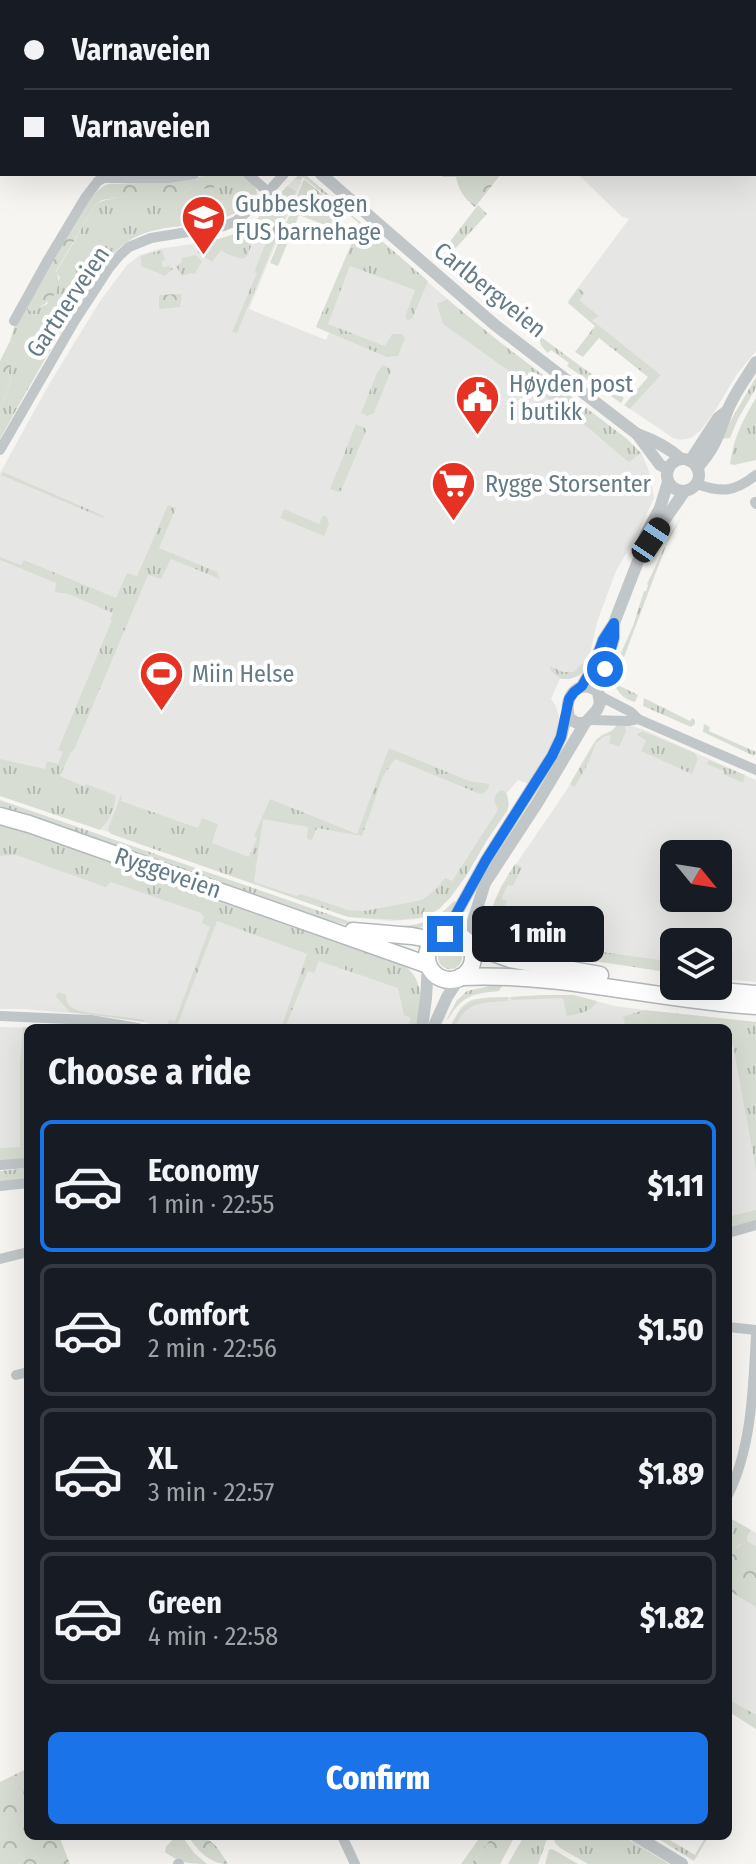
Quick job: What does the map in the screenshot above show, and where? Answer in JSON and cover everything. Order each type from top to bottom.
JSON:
[{"type":"main road","name":"Ryggeveien","points":[[0,816],[428,965]]},
{"type":"main road","name":"Ryggeveien","points":[[335,932],[439,937]]},
{"type":"main road","points":[[756,994],[707,991],[537,965],[510,959],[468,942],[457,934],[439,937],[427,951],[432,972],[445,980],[508,976],[756,1006]]},
{"type":"main road","points":[[460,977],[467,973],[473,959],[468,942]]},
{"type":"street","points":[[14,321],[49,258],[98,181],[104,178],[180,176]]},
{"type":"street","points":[[250,176],[268,192]]},
{"type":"street","name":"Gartnerveien","points":[[0,450],[74,322],[120,255],[129,247],[151,238],[224,226],[236,221],[282,176]]},
{"type":"street","name":"Carlbergveien","points":[[323,176],[495,325],[637,434],[668,476]]},
{"type":"street","points":[[439,937],[552,756],[561,737],[569,699],[582,686],[614,623],[645,536],[660,508],[672,463],[689,463],[709,454],[727,411],[756,362]]},
{"type":"street","name":"Carlbergveien","points":[[637,434],[655,440],[689,463]]},
{"type":"street","points":[[640,556],[684,492],[697,484],[699,476],[689,463]]},
{"type":"street","points":[[697,484],[719,490],[741,487],[756,475]]},
{"type":"street","points":[[668,476],[675,489],[684,492]]},
{"type":"street","points":[[468,942],[485,883],[597,710],[614,638],[614,623]]},
{"type":"street","points":[[582,686],[589,686],[638,719],[756,769]]},
{"type":"street","points":[[567,713],[577,723],[638,719]]},
{"type":"street","points":[[422,1024],[428,965]]},
{"type":"street","points":[[435,1024],[460,977]]},
{"type":"street","points":[[0,1016],[114,1024]]},
{"type":"street","points":[[0,1165],[24,1163]]},
{"type":"street","points":[[0,1186],[24,1183]]},
{"type":"street","points":[[732,1232],[756,1225]]},
{"type":"street","points":[[0,1259],[24,1253]]},
{"type":"street","points":[[732,1328],[756,1333],[744,1455],[732,1487]]},
{"type":"street","points":[[16,1375],[24,1373]]},
{"type":"street","points":[[344,1840],[355,1864]]},
{"type":"street","points":[[643,1840],[682,1864]]},
{"type":"shaded area","points":[[580,176],[756,176],[756,351],[737,374],[713,414],[691,438],[673,438],[630,409],[661,375],[568,301],[629,219],[621,216]]},
{"type":"shaded area","points":[[294,179],[302,181],[249,309],[326,340],[329,333],[316,327],[360,224],[478,325],[627,439],[645,461],[654,498],[616,571],[597,622],[586,663],[589,666],[579,676],[560,679],[551,699],[559,717],[558,729],[534,781],[527,783],[518,780],[507,793],[507,811],[466,876],[439,909],[418,919],[390,921],[348,917],[0,796],[0,473],[48,386],[100,301],[127,265],[140,255],[158,249],[236,234],[252,224]]},
{"type":"shaded area","points":[[625,724],[642,729],[756,780],[756,982],[732,980],[732,928],[660,928],[660,971],[520,949],[501,940],[491,926],[489,917],[501,886],[566,791],[591,747],[601,735],[617,725]]},
{"type":"shaded area","points":[[0,825],[383,957],[406,967],[414,975],[420,995],[416,1024],[150,1024],[107,1016],[0,1009]]},
{"type":"shaded area","points":[[573,995],[615,1006],[756,1022],[756,1221],[732,1227],[732,1024],[452,1024],[461,1007],[474,999]]},
{"type":"shaded area","points":[[0,1027],[24,1028],[24,1159],[0,1161]]},
{"type":"shaded area","points":[[732,1519],[756,1533],[756,1729],[732,1714]]},
{"type":"green space","points":[[204,176],[240,176],[223,186],[192,188],[182,194],[102,200],[96,204],[56,271],[58,285],[53,296],[30,312],[26,308],[75,220],[98,190],[108,184],[166,182]]},
{"type":"green space","points":[[243,176],[252,182],[257,194],[229,216],[148,232],[132,239],[107,260],[0,439],[0,409],[11,381],[8,373],[17,344],[10,341],[16,321],[24,307],[30,312],[47,304],[60,278],[56,272],[96,204],[124,197],[182,194],[192,188],[222,186]]},
{"type":"green space","points":[[307,176],[428,281],[412,319],[408,320],[405,317],[415,290],[350,266],[328,324],[385,346],[392,334],[402,334],[405,338],[398,356],[387,357],[316,327],[360,224],[303,177],[301,180],[294,179]]},
{"type":"green space","points":[[499,176],[475,207],[462,194],[456,177],[443,177]]},
{"type":"green space","points":[[304,179],[343,212],[335,229],[299,215],[278,266],[270,263]]},
{"type":"green space","points":[[287,186],[296,191],[237,333],[232,332],[270,233],[258,229],[247,256],[242,259],[221,250],[212,262],[198,253],[197,243],[228,236],[249,225]]},
{"type":"green space","points":[[478,205],[487,214],[454,250],[448,244]]},
{"type":"green space","points":[[162,250],[165,260],[161,262],[163,267],[173,269],[165,276],[141,266],[141,256]]},
{"type":"green space","points":[[196,255],[202,261],[195,274],[182,276],[176,266],[182,262],[181,258]]},
{"type":"green space","points":[[578,288],[585,293],[579,300],[599,316],[592,320],[661,375],[630,409],[624,405],[648,377],[599,338],[583,357],[575,352],[595,326],[568,303]]},
{"type":"green space","points":[[182,294],[180,307],[159,309],[159,295]]},
{"type":"green space","points":[[447,299],[641,453],[629,462],[590,429],[443,324],[437,304]]},
{"type":"green space","points":[[541,337],[624,398],[621,403],[567,366],[569,363],[551,350],[548,353],[541,344]]},
{"type":"green space","points":[[10,341],[18,344],[8,373],[11,381],[0,409],[0,361]]},
{"type":"green space","points":[[383,365],[391,371],[374,413],[367,416],[361,413]]},
{"type":"green space","points":[[756,377],[756,388],[730,438],[722,439],[731,420]]},
{"type":"green space","points":[[756,398],[756,460],[730,464],[739,430]]},
{"type":"green space","points":[[356,424],[366,431],[338,492],[330,489]]},
{"type":"green space","points":[[3,472],[104,516],[1,475]]},
{"type":"green space","points":[[168,505],[176,508],[159,548],[217,572],[220,579],[171,559],[161,579],[148,575],[60,776],[115,795],[109,818],[100,830],[0,796],[0,759],[45,769],[47,761],[58,764],[63,752],[58,750],[113,613],[68,594],[55,592],[56,583],[0,560],[0,557],[21,565],[24,560],[116,598],[127,573],[137,576]]},
{"type":"green space","points":[[284,509],[319,524],[323,515],[327,517],[329,524],[324,536],[280,518]]},
{"type":"green space","points":[[682,516],[667,543],[618,673],[616,684],[638,695],[635,702],[622,696],[614,684],[620,655],[647,584],[671,533]]},
{"type":"green space","points":[[582,663],[589,666],[570,679],[559,678],[550,669],[550,666],[563,672],[574,672]]},
{"type":"green space","points":[[644,698],[690,721],[692,718],[695,724],[691,727],[643,706]]},
{"type":"green space","points":[[625,724],[626,732],[619,747],[609,743],[611,735],[605,736],[596,743],[575,787],[570,784],[596,740],[617,725]]},
{"type":"green space","points":[[704,724],[710,727],[709,731],[756,754],[754,756],[703,732]]},
{"type":"green space","points":[[642,731],[695,753],[698,759],[692,774],[641,751],[646,740],[637,735]]},
{"type":"green space","points":[[389,748],[469,781],[489,784],[488,788],[480,794],[395,759],[383,776],[362,836],[317,828],[312,840],[307,839],[308,827],[263,819],[254,882],[348,910],[364,911],[422,900],[445,878],[452,881],[498,810],[494,800],[496,794],[504,791],[508,801],[507,811],[466,876],[439,909],[424,917],[400,920],[348,917],[111,834],[108,829],[121,795],[121,801],[198,828],[202,818],[218,824],[212,843],[249,857],[257,838],[254,836],[270,799],[357,834]]},
{"type":"green space","points":[[709,760],[745,775],[743,783],[707,764]]},
{"type":"green space","points":[[0,800],[348,921],[380,926],[414,925],[433,918],[454,901],[457,902],[443,918],[412,929],[377,929],[342,924],[0,806]]},
{"type":"green space","points":[[0,825],[37,835],[398,963],[417,980],[421,1005],[417,1024],[409,1024],[411,1018],[404,1015],[398,988],[319,961],[314,973],[308,971],[287,1024],[282,1024],[307,954],[217,921],[178,1024],[167,1024],[169,1020],[175,1021],[210,927],[202,923],[204,917],[201,913],[111,882],[105,887],[16,855],[0,856]]},
{"type":"green space","points":[[515,864],[522,867],[513,886],[508,885],[502,897],[507,901],[501,913],[505,916],[501,926],[506,927],[505,931],[525,941],[660,960],[660,971],[533,952],[513,946],[499,938],[492,929],[493,906]]},
{"type":"green space","points":[[450,945],[459,948],[462,957],[459,966],[450,969],[441,966],[438,957],[441,948]]},
{"type":"green space","points":[[503,984],[499,991],[464,1000],[447,1019],[457,1000],[467,991]]},
{"type":"green space","points":[[59,992],[66,995],[68,1004],[76,1010],[144,1022],[70,1012],[55,996]]},
{"type":"green space","points":[[573,995],[597,1001],[588,1010],[567,1016],[563,998],[511,1000],[511,997]]},
{"type":"green space","points":[[508,997],[508,1001],[476,1005],[464,1013],[456,1024],[452,1024],[466,1004],[487,998]]},
{"type":"green space","points":[[644,1010],[756,1022],[756,1170],[732,1045],[732,1024],[624,1024],[623,1017]]},
{"type":"green space","points":[[24,1027],[24,1159],[0,1161],[0,1148],[20,1147],[20,1062]]},
{"type":"green space","points":[[24,1168],[24,1180],[0,1183],[0,1171]]},
{"type":"green space","points":[[756,1210],[756,1221],[732,1227],[734,1215]]},
{"type":"green space","points":[[732,1519],[751,1530],[748,1543],[738,1545],[732,1556]]},
{"type":"green space","points":[[748,1542],[756,1546],[756,1607],[732,1592],[732,1554]]},
{"type":"green space","points":[[732,1701],[756,1715],[756,1729],[732,1714]]},
{"type":"green space","points":[[24,1770],[24,1840],[61,1840],[70,1864],[0,1864],[0,1782]]},
{"type":"green space","points":[[172,1840],[185,1840],[207,1864],[175,1859],[165,1852]]},
{"type":"green space","points":[[191,1840],[207,1840],[228,1864],[216,1862]]},
{"type":"green space","points":[[478,1840],[490,1840],[471,1864],[461,1864]]},
{"type":"green space","points":[[490,1840],[513,1840],[500,1864],[471,1864]]},
{"type":"green space","points":[[522,1840],[547,1840],[538,1864],[508,1864]]},
{"type":"green space","points":[[554,1840],[630,1840],[669,1864],[588,1864]]},
{"type":"green space","points":[[660,1840],[670,1840],[695,1855],[707,1840],[694,1861]]},
{"type":"green space","points":[[551,1849],[578,1864],[545,1864]]},
{"type":"place","name":"Gubbeskogen FUS barnehage","points":[[204,257]]},
{"type":"place","name":"Høyden post i butikk","points":[[478,437]]},
{"type":"place","name":"Rygge Storsenter","points":[[454,523]]},
{"type":"place","name":"Miin Helse","points":[[161,713]]},
{"type":"route","points":[[445,934],[486,860],[552,756],[561,737],[569,699],[582,686],[614,623],[614,638],[605,669]]}]
